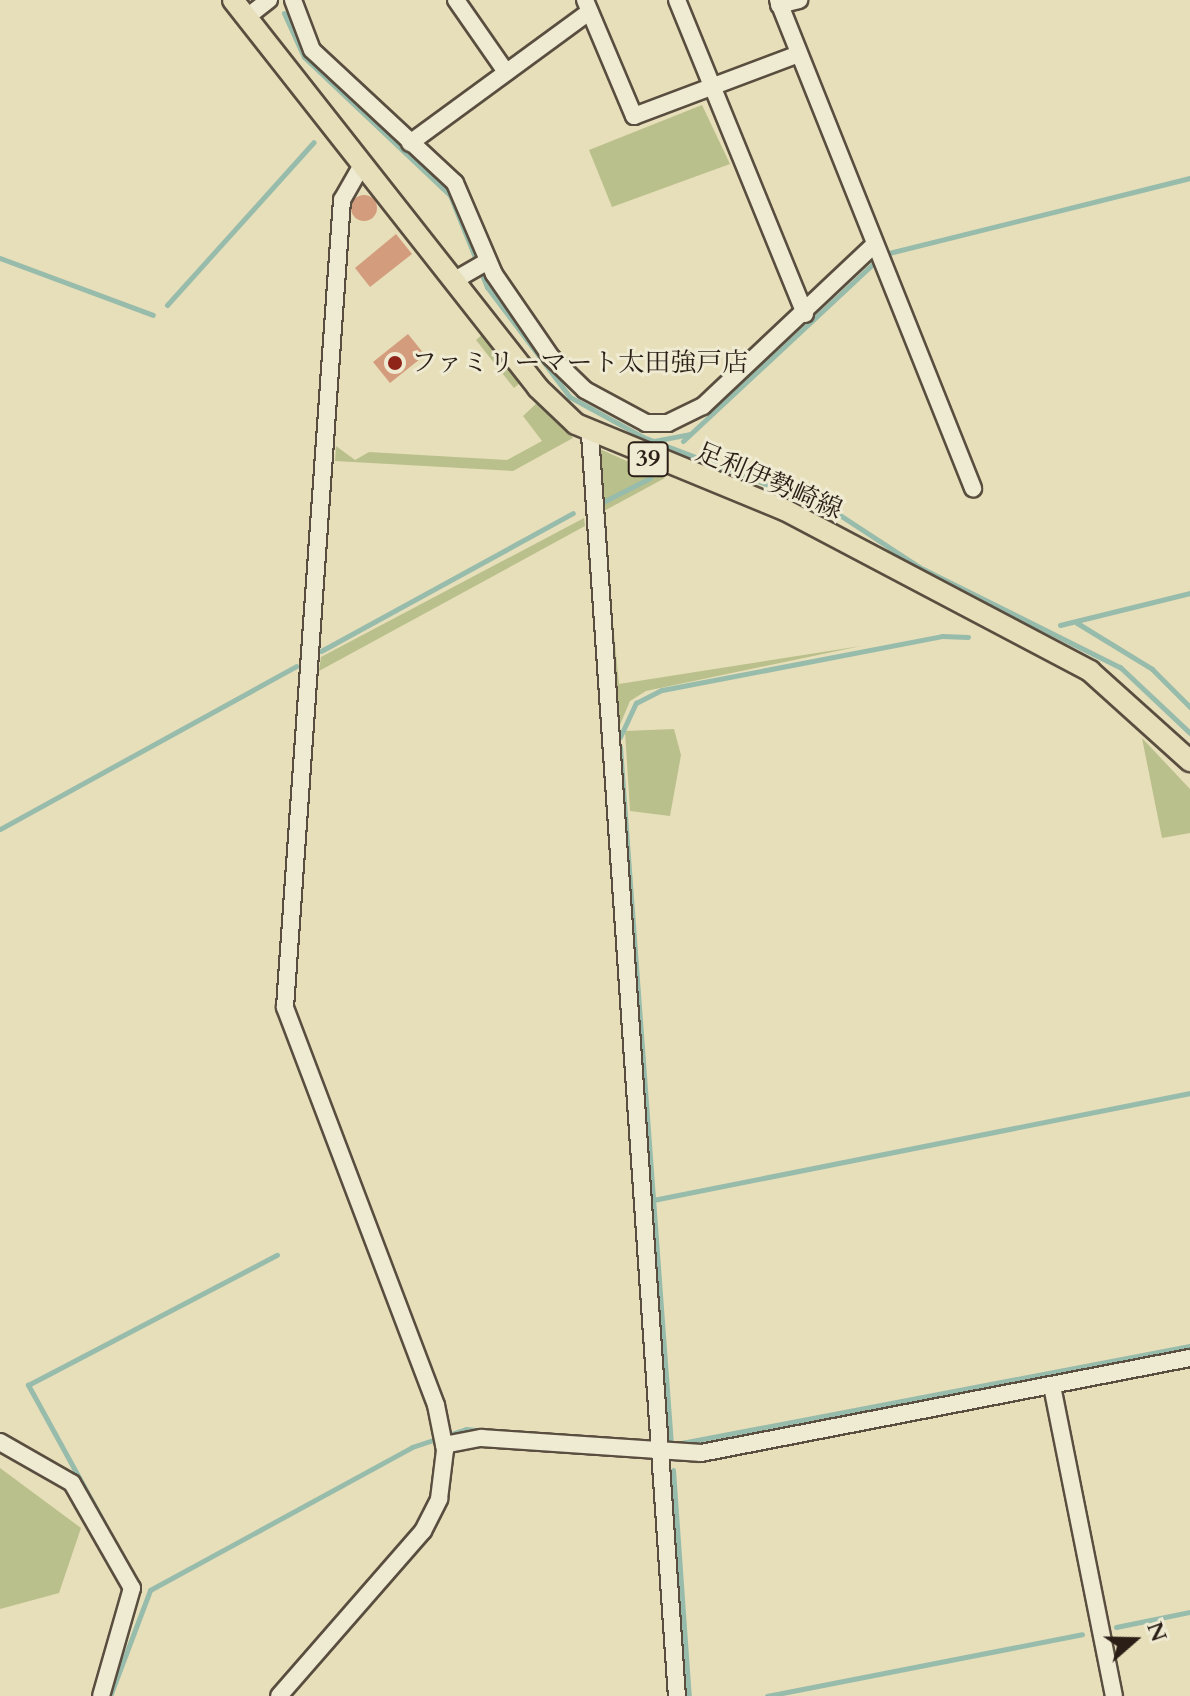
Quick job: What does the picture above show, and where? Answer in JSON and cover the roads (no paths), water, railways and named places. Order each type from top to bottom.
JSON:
[{"type":"main road","name":"足利伊勢崎線","points":[[233,0],[543,394],[590,434],[785,510],[1090,671],[1190,761]]},
{"type":"street","points":[[247,17],[269,0]]},
{"type":"street","points":[[293,0],[312,50],[460,190],[480,264],[563,371],[607,404],[655,426],[703,406],[805,314],[873,246]]},
{"type":"street","points":[[456,0],[506,72]]},
{"type":"street","points":[[677,0],[805,314]]},
{"type":"street","points":[[799,0],[778,2],[873,246],[973,488]]},
{"type":"street","points":[[410,143],[506,72],[587,6],[634,116],[799,54]]},
{"type":"street","points":[[279,1696],[423,1531],[441,1488],[444,1445],[285,1007],[342,200],[362,165]]},
{"type":"street","points":[[455,280],[480,264]]},
{"type":"street","points":[[590,434],[677,1696]]},
{"type":"street","points":[[444,1445],[481,1438],[660,1455],[1052,1386],[1190,1358]]},
{"type":"street","points":[[1052,1386],[1114,1696]]},
{"type":"street","points":[[0,1442],[72,1483],[132,1588],[101,1696]]},
{"type":"waterway","points":[[284,13],[304,57],[450,195],[487,287],[570,397],[643,437],[829,508],[919,567],[1120,667],[1190,733]]},
{"type":"waterway","points":[[167,305],[314,142]]},
{"type":"waterway","points":[[885,254],[1190,178]]},
{"type":"waterway","points":[[0,258],[153,315]]},
{"type":"waterway","points":[[683,441],[877,260]]},
{"type":"waterway","points":[[654,441],[689,434]]},
{"type":"waterway","points":[[601,503],[650,478]]},
{"type":"waterway","points":[[321,651],[573,513]]},
{"type":"waterway","points":[[1060,625],[1190,593]]},
{"type":"waterway","points":[[1077,623],[1152,669],[1190,707]]},
{"type":"waterway","points":[[620,737],[636,703],[662,690],[942,636],[968,637]]},
{"type":"waterway","points":[[0,829],[296,666]]},
{"type":"waterway","points":[[620,747],[671,1445],[1190,1346]]},
{"type":"waterway","points":[[653,1200],[1190,1093]]},
{"type":"waterway","points":[[104,1523],[28,1385],[277,1255]]},
{"type":"waterway","points":[[110,1696],[150,1590],[412,1447],[466,1429],[485,1431]]},
{"type":"waterway","points":[[673,1470],[689,1696]]},
{"type":"waterway","points":[[1116,1627],[1190,1612]]},
{"type":"waterway","points":[[767,1696],[1082,1634]]},
{"type":"place","name":"ファミリーマート太田強戸店","points":[[395,363]]}]
